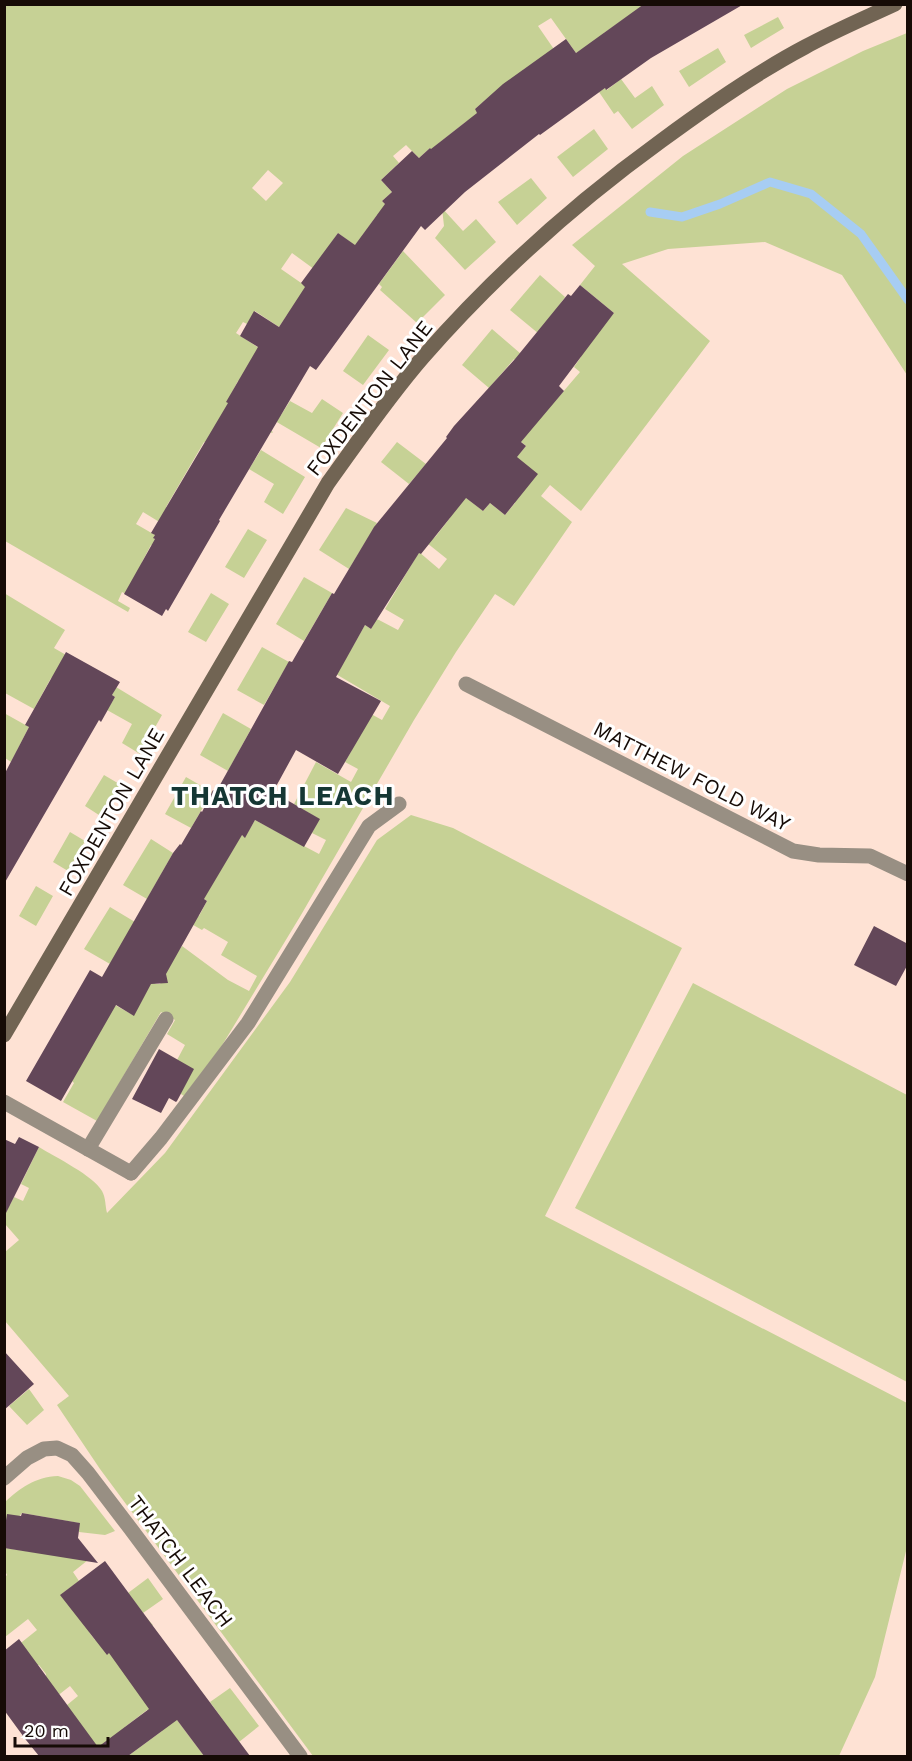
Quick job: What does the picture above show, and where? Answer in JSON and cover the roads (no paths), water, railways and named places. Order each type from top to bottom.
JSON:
[{"type":"main road","name":"FOXDENTON LANE","points":[[4,1035],[328,483],[422,358],[528,248],[639,157],[751,78],[818,40],[895,4]]},
{"type":"street","name":"MATTHEW FOLD WAY","points":[[466,684],[794,851],[819,855],[870,856],[908,874]]},
{"type":"street","points":[[4,1102],[131,1173],[161,1138],[248,1023],[369,826],[399,804]]},
{"type":"street","points":[[88,1149],[166,1019]]},
{"type":"street","name":"THATCH LEACH","points":[[4,1478],[27,1458],[44,1449],[57,1448],[72,1455],[136,1536],[300,1756]]},
{"type":"waterway","points":[[650,212],[682,217],[720,204],[770,182],[811,194],[861,234],[908,300]]},
{"type":"district","name":"THATCH LEACH","points":[[283,796]]}]
